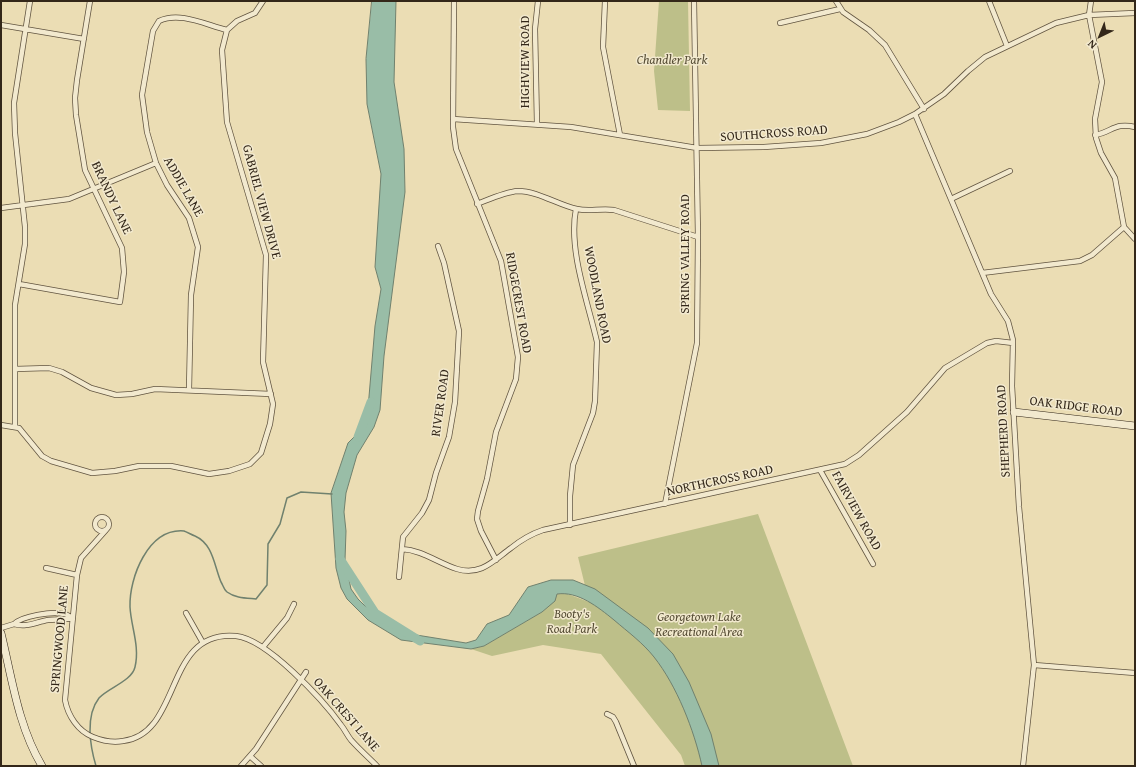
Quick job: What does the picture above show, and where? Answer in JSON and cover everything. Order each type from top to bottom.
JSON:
[{"type":"street","points":[[1,425],[15,427],[15,305],[25,244],[24,205],[15,133],[14,103],[24,29],[30,1]]},
{"type":"street","name":"BRANDY LANE","points":[[19,284],[120,302],[124,272],[122,248],[82,160],[76,115],[75,98],[90,1]]},
{"type":"street","points":[[227,30],[237,21],[255,12],[263,1]]},
{"type":"street","name":"RIDGECREST ROAD","points":[[454,1],[453,119],[456,149],[501,261],[518,357],[516,379],[496,432],[487,479],[477,519],[480,530],[496,560]]},
{"type":"street","name":"HIGHVIEW ROAD","points":[[537,124],[535,35],[538,1]]},
{"type":"street","points":[[605,1],[603,47],[620,135]]},
{"type":"street","name":"SPRING VALLEY ROAD","points":[[665,504],[697,343],[698,237],[694,1]]},
{"type":"street","points":[[836,1],[840,8],[869,30],[885,45],[924,109]]},
{"type":"street","points":[[989,1],[1007,46]]},
{"type":"street","points":[[1090,1],[1089,16],[1102,82],[1095,119],[1095,135],[1101,153],[1116,180],[1124,227],[1135,240]]},
{"type":"street","points":[[780,23],[840,8]]},
{"type":"street","name":"SOUTHCROSS ROAD","points":[[453,119],[571,127],[697,148],[764,147],[821,143],[867,134],[894,125],[924,109],[944,94],[977,63],[1007,46],[1056,23],[1089,16],[1135,13]]},
{"type":"street","name":"ADDIE LANE","points":[[189,390],[191,295],[198,247],[189,218],[167,185],[156,162],[147,132],[142,95],[156,24],[164,19],[188,19],[227,30]]},
{"type":"street","points":[[1,25],[84,39]]},
{"type":"street","name":"GABRIEL VIEW DRIVE","points":[[15,427],[24,432],[42,456],[51,461],[92,473],[115,471],[139,466],[166,466],[188,468],[203,473],[216,473],[229,471],[250,464],[259,457],[271,418],[273,404],[263,362],[266,255],[226,114],[222,50],[227,30]]},
{"type":"street","name":"SHEPHERD ROAD","points":[[915,114],[995,302],[1011,327],[1013,343],[1012,386],[1019,507],[1034,665],[1023,766]]},
{"type":"street","points":[[1095,135],[1126,124],[1135,127]]},
{"type":"street","points":[[1,208],[69,199],[95,190],[156,162]]},
{"type":"street","points":[[951,199],[1010,171]]},
{"type":"street","points":[[477,204],[519,191],[530,193],[576,209],[586,210],[603,208],[614,210],[698,237]]},
{"type":"street","name":"WOODLAND ROAD","points":[[570,525],[572,474],[593,413],[597,351],[597,342],[578,262],[574,220],[576,209]]},
{"type":"street","points":[[982,272],[1080,262],[1092,255],[1124,227]]},
{"type":"street","name":"RIVER ROAD","points":[[399,577],[402,537],[422,513],[429,500],[436,473],[449,437],[455,402],[459,331],[444,263],[438,246]]},
{"type":"street","name":"NORTHCROSS ROAD","points":[[402,549],[420,552],[458,569],[473,571],[482,570],[521,540],[533,533],[845,464],[859,455],[911,408],[939,374],[952,364],[987,343],[996,341],[1013,343]]},
{"type":"street","points":[[15,369],[49,368],[62,372],[92,388],[116,396],[155,389],[189,390],[232,394],[271,394]]},
{"type":"street","name":"OAK RIDGE ROAD","points":[[1014,412],[1135,426]]},
{"type":"street","name":"FAIRVIEW ROAD","points":[[820,470],[873,564]]},
{"type":"street","name":"SPRINGWOOD LANE","points":[[106,530],[81,558],[77,575],[66,700],[70,714],[83,731],[99,739],[114,742],[128,741],[143,734],[159,716],[184,663],[203,643],[219,637],[237,636],[246,638],[263,647],[300,679]]},
{"type":"street","points":[[46,568],[77,575]]},
{"type":"street","points":[[263,647],[288,618],[294,604]]},
{"type":"street","points":[[1,628],[14,624],[19,619],[53,613],[65,614],[73,618]]},
{"type":"street","points":[[186,613],[203,643]]},
{"type":"street","points":[[1,633],[22,721],[33,750],[42,766]]},
{"type":"street","points":[[1034,665],[1135,673]]},
{"type":"street","name":"OAK CREST LANE","points":[[242,766],[251,757],[300,679],[306,672]]},
{"type":"street","name":"OAK CREST LANE","points":[[300,679],[342,725],[355,744],[377,766]]},
{"type":"street","points":[[607,714],[616,722],[634,766]]},
{"type":"street","points":[[251,757],[261,766]]},
{"type":"green space","name":"Chandler Park","points":[[659,1],[688,1],[690,111],[658,110],[654,71]]},
{"type":"green space","name":"Georgetown Lake Recreational Area","points":[[758,514],[853,766],[685,766],[681,755],[601,654],[543,645],[492,656],[471,649],[484,646],[542,612],[557,594],[565,593],[589,602],[578,557]]},
{"type":"shaded area","points":[[372,1],[396,1],[394,82],[404,149],[405,192],[384,356],[380,410],[374,427],[357,455],[346,493],[344,512],[346,531],[345,560],[351,589],[358,599],[370,611],[384,622],[404,633],[466,643],[476,640],[487,624],[509,615],[528,587],[551,580],[573,580],[595,589],[648,628],[673,654],[689,682],[711,734],[719,766],[702,766],[699,752],[684,709],[670,681],[650,652],[614,620],[594,605],[580,597],[557,594],[555,601],[542,612],[484,646],[471,649],[401,640],[368,620],[347,599],[341,588],[336,568],[331,493],[348,443],[357,434],[367,420],[375,326],[381,289],[375,267],[381,174],[367,104],[366,59]]},
{"type":"waterway","points":[[358,437],[371,402]]},
{"type":"waterway","points":[[96,766],[90,731],[92,713],[99,698],[125,680],[133,672],[135,667],[136,652],[130,607],[131,595],[137,569],[151,546],[160,538],[171,532],[184,531],[195,536],[206,544],[224,589],[237,597],[256,599],[267,585],[268,544],[280,524],[287,498],[301,492],[332,494]]},
{"type":"waterway","points":[[340,559],[375,613],[420,641]]},
{"type":"park label","name":"Booty's Road Park","points":[[572,622]]}]
